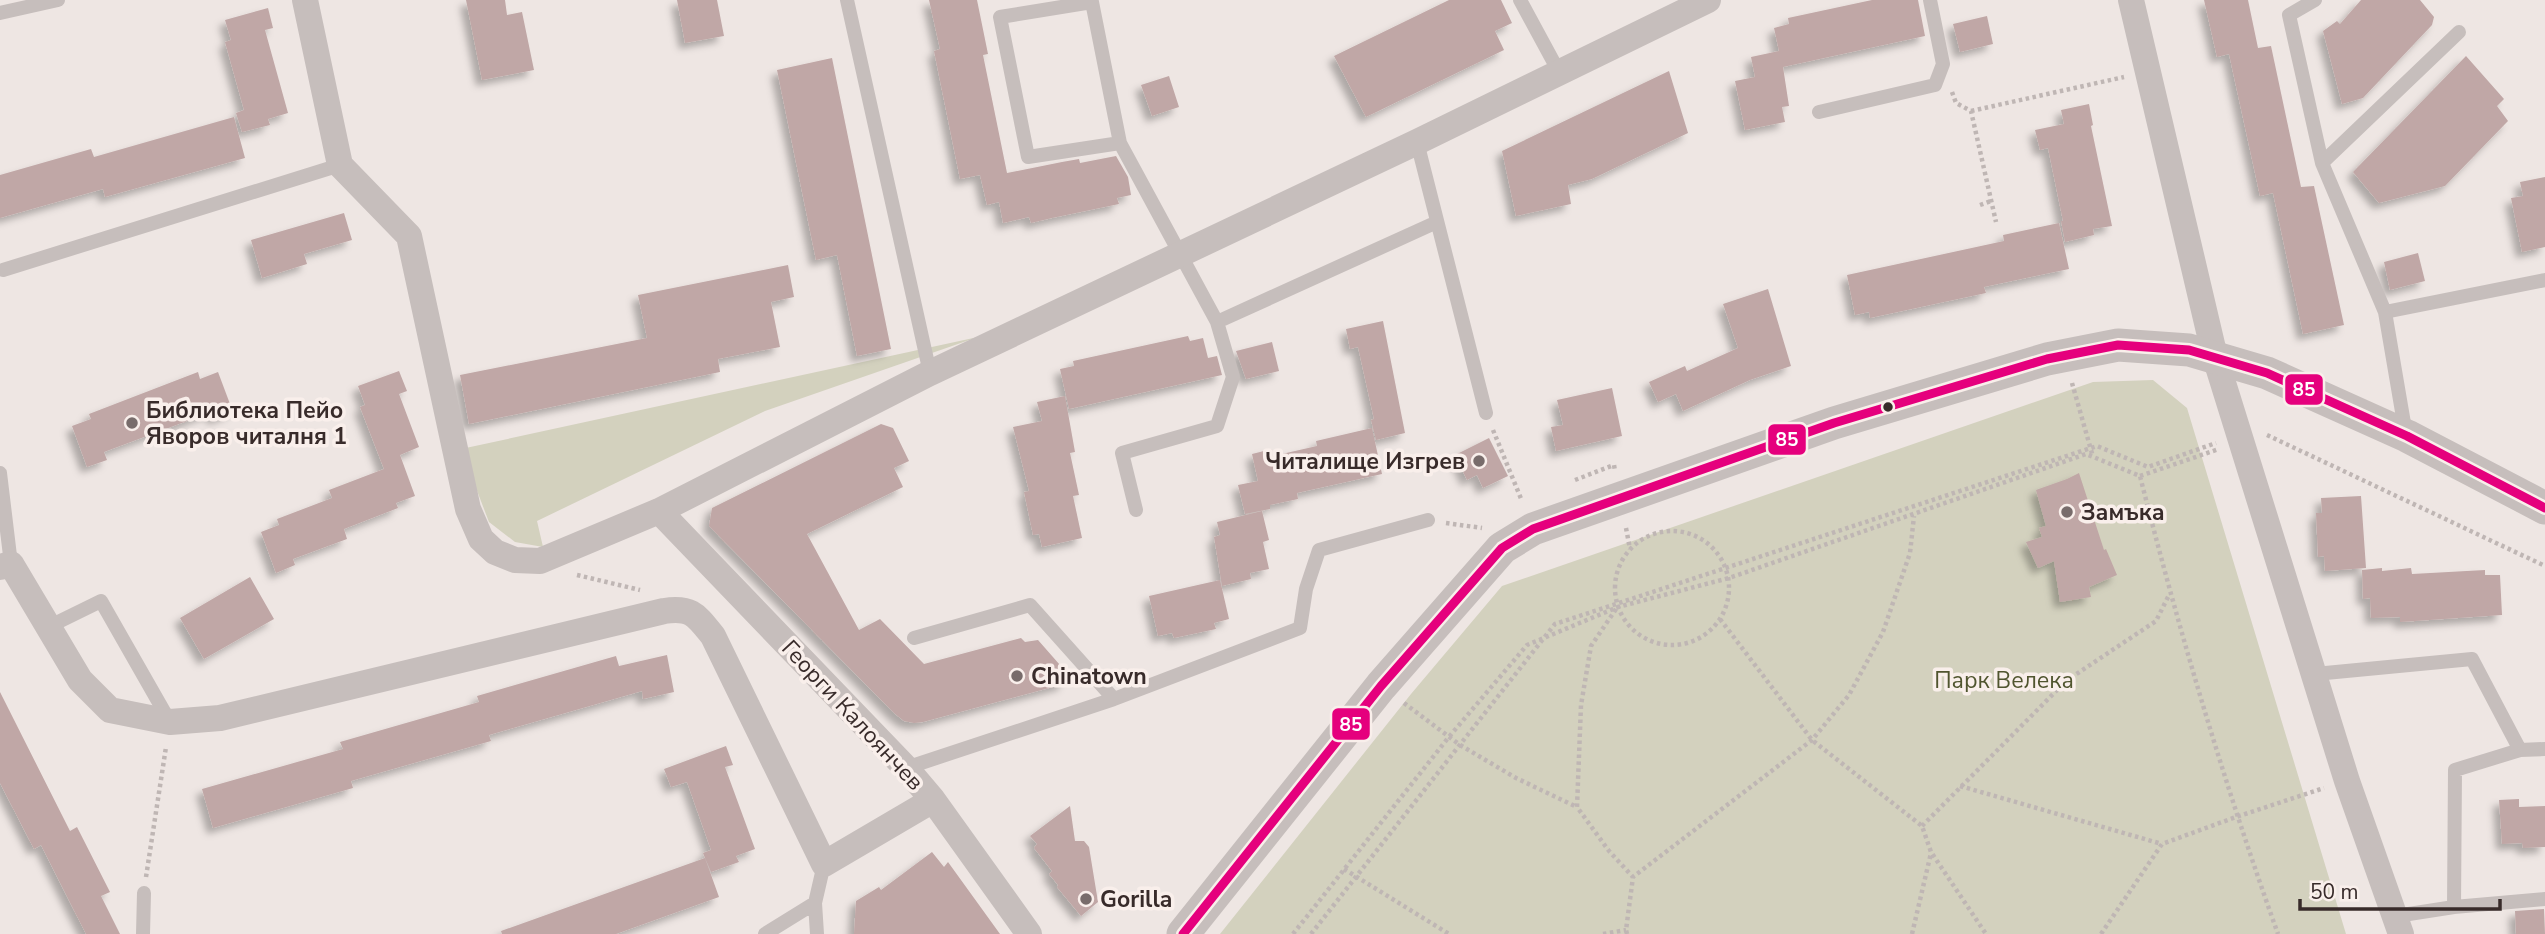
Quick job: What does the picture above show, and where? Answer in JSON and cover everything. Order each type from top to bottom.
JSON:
[{"type":"street","points":[[305,0],[340,165],[410,236],[468,509],[481,539],[495,552],[515,560],[540,561],[659,511],[930,373],[1417,142],[1707,0]]},
{"type":"street","points":[[2131,0],[2215,357],[2347,781],[2398,925]]},
{"type":"street","points":[[1182,934],[1381,686],[1495,556],[1533,528],[1834,423],[2047,359],[2118,345],[2189,350],[2267,373],[2407,436],[2545,508]]},
{"type":"street","name":"Георги Калоянчев","points":[[659,511],[906,768],[933,800],[1029,934]]},
{"type":"street","points":[[5,566],[48,627],[80,680],[110,710],[170,722],[220,718],[662,611],[681,609],[698,618],[713,636],[824,864],[933,800]]},
{"type":"lane","points":[[0,13],[58,0]]},
{"type":"lane","points":[[847,0],[930,373]]},
{"type":"lane","points":[[1520,0],[1559,72]]},
{"type":"lane","points":[[1819,112],[1935,85],[1943,64],[1930,0]]},
{"type":"lane","points":[[2315,0],[2289,15],[2322,163],[2385,312],[2407,436]]},
{"type":"lane","points":[[1120,143],[1028,157],[1000,16],[1092,2],[1120,143],[1217,322],[1233,377],[1217,426],[1122,453],[1136,510]]},
{"type":"lane","points":[[2322,163],[2459,32]]},
{"type":"lane","points":[[1417,142],[1486,413]]},
{"type":"lane","points":[[3,270],[340,165]]},
{"type":"lane","points":[[1217,322],[1437,222]]},
{"type":"lane","points":[[2385,312],[2545,280]]},
{"type":"lane","points":[[0,473],[5,566]]},
{"type":"lane","points":[[906,768],[1114,699],[1300,628],[1306,590],[1319,550],[1428,520]]},
{"type":"lane","points":[[48,627],[101,601],[170,722]]},
{"type":"lane","points":[[914,638],[1030,605],[1114,699]]},
{"type":"lane","points":[[2315,674],[2472,659],[2519,750]]},
{"type":"lane","points":[[2454,907],[2455,770],[2519,750],[2545,749]]},
{"type":"lane","points":[[817,934],[815,904],[824,864]]},
{"type":"lane","points":[[143,934],[144,893]]},
{"type":"lane","points":[[2398,925],[2454,907],[2545,899]]},
{"type":"lane","points":[[765,934],[815,904]]},
{"type":"path","points":[[1943,64],[1956,103],[1971,111],[2148,72]]},
{"type":"path","points":[[1971,111],[1996,222]]},
{"type":"path","points":[[1980,205],[1991,201]]},
{"type":"path","points":[[2047,359],[2055,384],[2071,380],[2093,457]]},
{"type":"path","points":[[1486,413],[1522,501]]},
{"type":"path","points":[[1293,934],[1448,738],[1527,645],[1617,605],[1729,578],[1914,516],[2086,454],[2140,476],[2256,430],[2545,566]]},
{"type":"path","points":[[1311,934],[1555,624],[2097,446],[2148,467],[2241,438]]},
{"type":"path","points":[[2140,476],[2170,594],[2236,817],[2277,934]]},
{"type":"path","points":[[1603,934],[1627,932],[1633,877],[1812,740],[1849,695],[1883,632],[1910,553],[1914,516]]},
{"type":"path","points":[[1428,520],[1487,528]]},
{"type":"path","points":[[1672,530],[1695,535],[1712,547],[1725,567],[1729,578],[1728,598],[1720,619],[1701,638],[1688,643],[1668,646],[1644,639],[1629,626],[1617,605],[1614,588],[1619,566],[1630,549],[1652,534],[1672,530]]},
{"type":"path","points":[[540,561],[571,574],[651,592],[662,611]]},
{"type":"path","points":[[1922,825],[2066,681],[2156,621],[2170,594]]},
{"type":"path","points":[[1577,807],[1581,705],[1591,646],[1617,605]]},
{"type":"path","points":[[1720,619],[1812,740],[1922,825],[1931,852],[1986,934]]},
{"type":"path","points":[[1381,686],[1448,738],[1516,778],[1577,807],[1609,851],[1633,877]]},
{"type":"path","points":[[144,893],[170,722]]},
{"type":"path","points":[[1960,786],[2162,844]]},
{"type":"path","points":[[2101,934],[2162,844],[2331,786]]},
{"type":"path","points":[[1912,934],[1931,852]]},
{"type":"path","points":[[1343,870],[1449,934]]},
{"type":"green space","points":[[978,337],[765,411],[537,521],[543,547],[515,542],[489,522],[461,449]]},
{"type":"green space","name":"Парк Велека","points":[[2153,380],[2187,408],[2346,934],[1220,934],[1411,694],[1502,586],[2093,382]]},
{"type":"building","points":[[466,0],[505,0],[507,15],[522,12],[534,70],[482,80]]},
{"type":"building","points":[[677,0],[717,0],[724,36],[685,43]]},
{"type":"building","points":[[929,0],[977,0],[988,54],[983,55],[1007,173],[1079,159],[1080,163],[1116,156],[1128,177],[1131,195],[1117,198],[1119,204],[1031,223],[1029,217],[1003,223],[999,202],[987,205],[980,175],[960,179],[934,51],[940,49]]},
{"type":"building","points":[[1449,0],[1501,0],[1512,23],[1495,31],[1504,50],[1366,117],[1334,56]]},
{"type":"building","points":[[1872,0],[1918,0],[1925,36],[1783,67],[1789,106],[1782,107],[1785,122],[1745,130],[1735,81],[1755,77],[1751,57],[1779,51],[1774,28],[1789,24],[1788,18]]},
{"type":"building","points":[[2204,0],[2248,0],[2258,48],[2271,46],[2301,187],[2314,186],[2344,325],[2303,334],[2273,193],[2260,196],[2229,54],[2217,57]]},
{"type":"building","points":[[2361,0],[2420,0],[2434,17],[2432,25],[2363,98],[2342,104],[2323,31],[2337,21],[2340,24]]},
{"type":"building","points":[[268,8],[273,28],[265,30],[288,113],[268,119],[270,125],[242,132],[236,113],[244,110],[225,42],[231,40],[225,20]]},
{"type":"building","points":[[1987,16],[1993,44],[1960,52],[1953,24]]},
{"type":"building","points":[[2466,56],[2504,99],[2497,106],[2508,121],[2445,186],[2379,203],[2353,172]]},
{"type":"building","points":[[832,58],[891,349],[857,356],[837,255],[816,260],[777,70]]},
{"type":"building","points":[[1669,71],[1688,133],[1592,179],[1568,185],[1571,204],[1516,216],[1502,151]]},
{"type":"building","points":[[1169,76],[1179,107],[1152,116],[1141,85]]},
{"type":"building","points":[[2089,104],[2091,126],[2112,226],[2093,229],[2094,235],[2065,242],[2048,148],[2040,150],[2035,130],[2064,124],[2061,110]]},
{"type":"building","points":[[234,117],[245,158],[105,197],[103,189],[0,218],[0,175],[91,149],[94,157]]},
{"type":"building","points":[[2545,177],[2545,247],[2522,252],[2511,198],[2523,196],[2520,182]]},
{"type":"building","points":[[344,213],[352,240],[304,254],[307,264],[262,278],[251,240]]},
{"type":"building","points":[[2059,223],[2069,269],[1984,287],[1986,293],[1870,318],[1869,312],[1855,315],[1847,275],[2004,241],[2003,235]]},
{"type":"building","points":[[2418,253],[2425,281],[2390,290],[2384,262]]},
{"type":"building","points":[[788,265],[794,297],[771,302],[780,347],[718,359],[720,372],[469,424],[460,375],[647,338],[638,295]]},
{"type":"building","points":[[1768,289],[1791,366],[1750,380],[1683,411],[1676,394],[1658,402],[1649,382],[1685,366],[1687,371],[1738,348],[1723,304]]},
{"type":"building","points":[[1383,321],[1405,433],[1376,440],[1358,347],[1350,349],[1346,329]]},
{"type":"building","points":[[1188,336],[1190,341],[1203,338],[1208,358],[1217,356],[1222,375],[1069,409],[1060,369],[1074,366],[1073,361]]},
{"type":"building","points":[[1272,342],[1279,371],[1246,379],[1236,351]]},
{"type":"building","points":[[399,371],[407,391],[399,394],[419,447],[400,455],[415,496],[396,503],[398,508],[344,529],[347,539],[293,559],[295,565],[276,573],[261,532],[279,525],[277,519],[332,498],[329,490],[384,469],[360,407],[365,405],[358,386]]},
{"type":"building","name":"Библиотека Пейо Яворов читалня 1","points":[[198,372],[200,379],[218,372],[233,412],[214,419],[211,412],[104,452],[107,460],[87,467],[72,426],[91,419],[89,414]]},
{"type":"building","points":[[1612,388],[1622,436],[1556,451],[1551,427],[1563,425],[1557,400]]},
{"type":"building","points":[[1065,396],[1075,452],[1070,453],[1079,495],[1073,496],[1082,538],[1042,547],[1039,534],[1033,535],[1024,492],[1029,491],[1013,427],[1042,421],[1037,402]]},
{"type":"building","points":[[881,424],[893,428],[909,461],[894,468],[903,487],[807,534],[859,630],[880,619],[924,664],[1021,638],[1025,642],[1038,640],[1067,673],[1064,684],[923,722],[904,721],[709,526],[712,508]]},
{"type":"building","points":[[1372,428],[1382,474],[1297,493],[1298,499],[1245,514],[1238,485],[1258,481],[1252,454],[1272,449],[1273,456],[1317,446],[1316,441]]},
{"type":"building","name":"Читалище Изгрев","points":[[1489,438],[1508,476],[1483,488],[1477,475],[1467,480],[1455,455]]},
{"type":"building","name":"Замъка","points":[[2079,473],[2104,550],[2106,549],[2117,575],[2089,587],[2091,597],[2060,602],[2054,561],[2038,568],[2026,542],[2042,537],[2039,528],[2046,526],[2036,490]]},
{"type":"building","points":[[2361,496],[2366,568],[2325,571],[2324,556],[2318,557],[2316,513],[2322,513],[2321,498]]},
{"type":"building","points":[[1262,511],[1269,540],[1263,542],[1269,569],[1250,573],[1251,579],[1222,586],[1214,537],[1220,535],[1217,522]]},
{"type":"building","points":[[2382,568],[2382,571],[2411,568],[2412,574],[2485,570],[2485,575],[2500,575],[2502,615],[2400,622],[2400,617],[2371,618],[2370,598],[2363,599],[2362,570]]},
{"type":"building","points":[[250,577],[274,619],[204,659],[180,618]]},
{"type":"building","points":[[1220,580],[1229,619],[1214,623],[1216,629],[1174,638],[1172,633],[1158,636],[1149,596]]},
{"type":"building","points":[[667,655],[674,692],[643,699],[642,691],[489,735],[491,741],[351,781],[353,788],[213,828],[202,789],[343,749],[340,742],[479,702],[477,696],[616,656],[619,666]]},
{"type":"building","points":[[0,692],[70,831],[77,827],[110,892],[101,896],[120,934],[86,934],[41,845],[34,849],[0,783]]},
{"type":"building","points":[[726,746],[733,765],[725,767],[755,849],[736,856],[739,862],[711,872],[703,853],[711,850],[687,782],[671,787],[664,769]]},
{"type":"building","points":[[2519,799],[2519,807],[2545,806],[2545,847],[2523,848],[2522,843],[2502,844],[2499,800]]},
{"type":"building","points":[[1070,806],[1075,841],[1084,841],[1089,847],[1098,902],[1081,916],[1057,887],[1049,874],[1052,871],[1034,848],[1037,844],[1030,836]]},
{"type":"building","points":[[932,852],[944,867],[948,862],[1000,934],[854,934],[856,901],[879,887],[881,890]]},
{"type":"building","points":[[705,858],[719,897],[616,934],[502,934],[501,931]]},
{"type":"building","points":[[2544,909],[2545,934],[2516,934],[2515,911]]},
{"type":"transit line","name":"85","points":[[1183,934],[1381,686],[1502,548],[1533,529],[1834,423],[2047,359],[2118,345],[2189,350],[2267,373],[2407,436],[2545,508]]},
{"type":"place","name":"Библиотека Пейо Яворов читалня 1","points":[[132,423]]},
{"type":"place","name":"Читалище Изгрев","points":[[1479,461]]},
{"type":"place","name":"Замъка","points":[[2067,512]]},
{"type":"place","name":"Chinatown","points":[[1017,676]]},
{"type":"place","name":"Gorilla","points":[[1086,899]]}]
